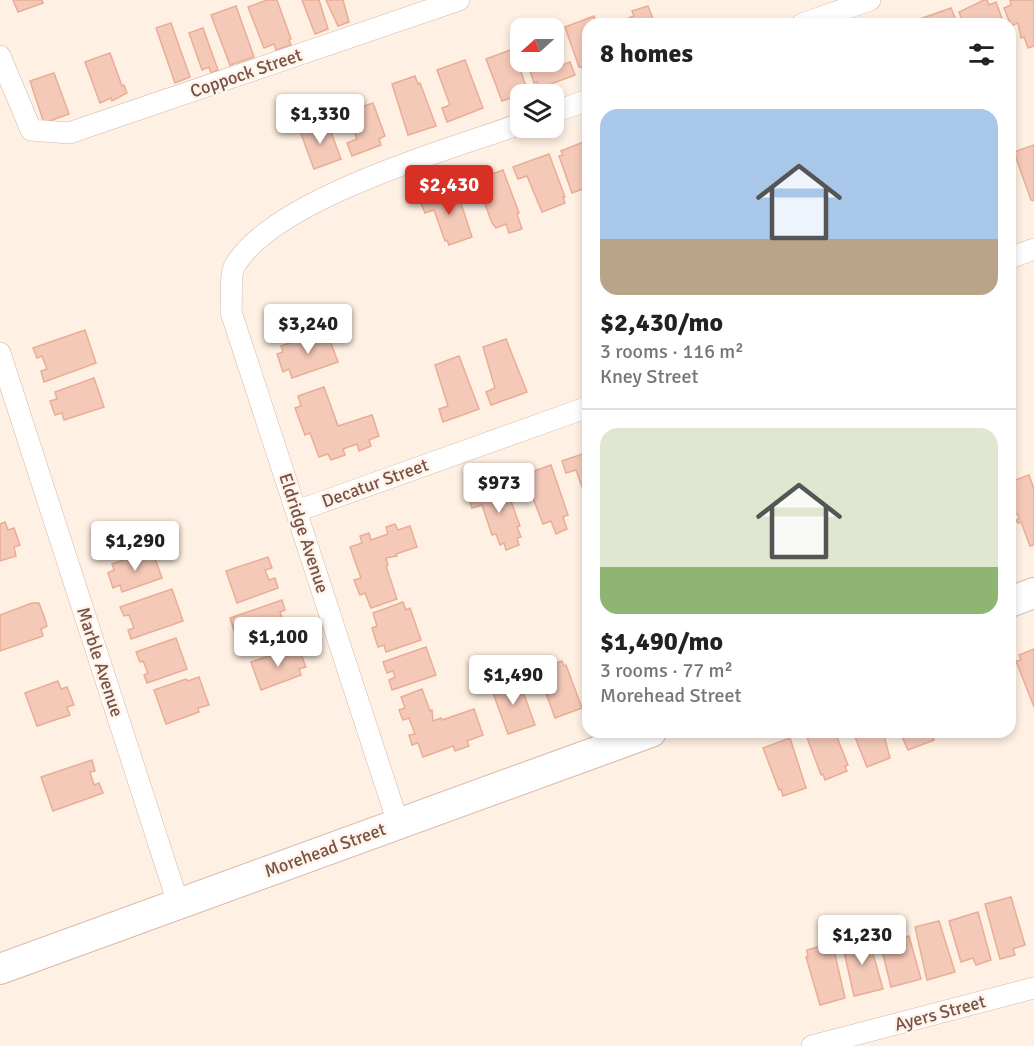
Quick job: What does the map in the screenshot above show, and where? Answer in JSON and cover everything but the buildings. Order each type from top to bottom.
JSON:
[{"type":"street","name":"Coppock Street","points":[[0,56],[31,130],[69,133],[459,0]]},
{"type":"street","points":[[819,18],[870,0]]},
{"type":"street","points":[[564,108],[582,102]]},
{"type":"street","name":"Eldridge Avenue","points":[[398,823],[231,312],[233,268],[262,234],[306,206],[384,173],[510,128]]},
{"type":"street","points":[[1016,256],[1034,249]]},
{"type":"street","name":"Marble Avenue","points":[[0,353],[178,903]]},
{"type":"street","name":"Decatur Street","points":[[297,511],[582,409]]},
{"type":"street","points":[[1016,600],[1034,593]]},
{"type":"street","name":"Morehead Street","points":[[0,969],[634,738]]},
{"type":"street","name":"Ayers Street","points":[[812,1046],[1034,988]]}]
